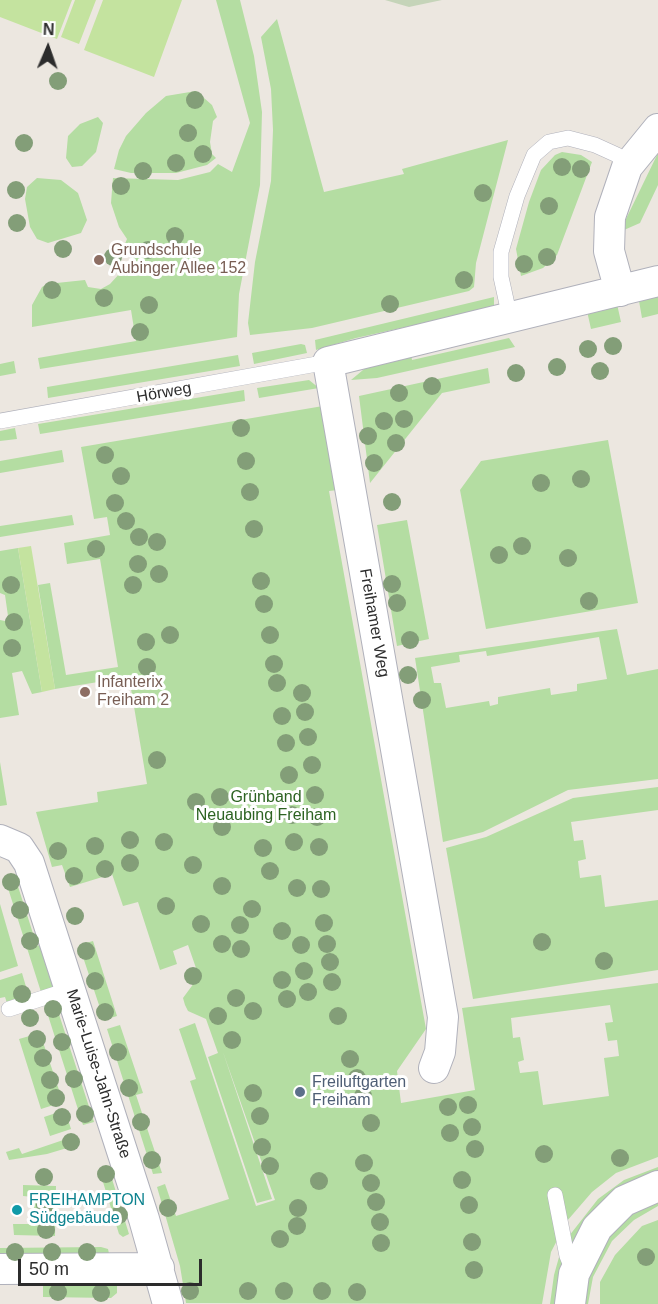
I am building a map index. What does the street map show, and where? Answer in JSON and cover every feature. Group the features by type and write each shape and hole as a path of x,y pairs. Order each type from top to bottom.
{"street":[{"path":"620,291 609,251 610,217 627,167 658,129"},
{"path":"328,362 658,281"},
{"name":"Freihamer Weg","path":"328,362 443,1017 440,1052 434,1068"},
{"name":"Marie-Luise-Jahn-Straße","path":"10,844 29,864 71,989 159,1268 168,1304"},
{"path":"570,1304 574,1274 586,1246 604,1219 624,1202 658,1186"},
{"path":"0,1269 159,1268"}],"lane":[{"path":"510,318 501,277 501,252 517,196 534,155 549,142 568,138 595,145 617,155 627,167"},
{"name":"Hörweg","path":"0,421 328,362"},
{"path":"9,1009 71,989"},
{"path":"555,1195 567,1256 574,1274"}],"green space":[{"path":"0,0 72,0 57,39 0,17"},
{"path":"75,0 96,0 79,44 61,37"},
{"path":"103,0 182,0 154,77 84,50"},
{"path":"216,0 240,0 254,56 262,112 260,185 239,294 237,337 40,369 38,358 136,341 131,310 32,327 32,305 42,287 47,284 85,280 88,287 101,289 110,284 131,261 132,254 124,246 127,239 119,227 111,203 113,178 178,180 210,172 218,164 232,172 250,123"},
{"path":"385,0 442,0 409,7"},
{"path":"277,19 324,192 404,174 402,169 508,140 476,263 474,287 469,291 312,328 250,335 248,323 255,262 271,181 273,130 271,89 261,37"},
{"path":"196,91 212,105 217,117 213,121 210,142 212,154 216,158 207,165 176,173 131,173 114,169 126,136 146,113 166,96"},
{"path":"98,117 103,123 96,152 82,166 72,167 66,158 68,136 80,124"},
{"path":"562,152 581,155 592,162 557,255 543,268 521,276 516,249 529,202 541,170 555,155"},
{"path":"658,153 658,185 640,223 624,230 625,221"},
{"path":"37,178 61,180 78,193 87,220 81,233 48,243 37,239 30,227 25,199 27,187"},
{"path":"494,297 494,305 487,309 356,338 316,350 315,340"},
{"path":"658,297 658,314 642,318 639,301 643,298"},
{"path":"617,304 621,322 591,329 587,311"},
{"path":"509,338 515,347 377,378 351,380 369,365 411,353 412,360"},
{"path":"305,345 307,353 254,364 252,353"},
{"path":"238,355 240,366 48,398 47,387"},
{"path":"14,361 16,373 0,376 0,364"},
{"path":"488,368 490,383 442,393 370,483 359,396"},
{"path":"309,380 319,388 259,398 257,388"},
{"path":"244,390 245,401 40,434 38,424"},
{"name":"Grünband Neuaubing Freiham","path":"323,406 338,490 329,491 426,1029 397,1071 401,1103 475,1090 462,1008 658,983 658,1157 616,1173 592,1192 567,1221 551,1252 542,1304 186,1303 180,1266 157,1187 165,1184 176,1216 229,1199 190,1081 196,1079 179,1029 195,1023 256,1206 275,1200 223,1052 272,1199 257,1203 208,1057 218,1053 206,1019 188,1011 185,1005 183,998 194,983 191,970 196,968 188,945 173,951 177,964 160,970 138,902 123,906 112,874 70,887 62,865 52,867 36,812 98,802 97,792 147,784 129,677 55,689 38,585 50,583 66,675 118,667 100,559 67,564 64,543 110,535 107,517 94,519 81,447","holes":["610,1005 613,1022 605,1023 608,1041 617,1040 619,1056 604,1058 609,1096 543,1105 538,1071 520,1073 518,1062 524,1060 520,1037 513,1038 511,1018"]},
{"path":"15,428 17,439 0,441 0,431"},
{"path":"608,440 638,603 486,629 460,490 481,461"},
{"path":"62,450 64,462 0,473 0,461"},
{"path":"72,515 74,525 0,537 0,526"},
{"path":"407,520 429,639 397,646 377,525"},
{"path":"31,546 55,689 42,692 18,548"},
{"path":"18,548 42,692 32,694 22,671 12,673 19,715 0,718 0,620 5,621 8,616 5,595 0,593 0,551"},
{"path":"617,629 627,675 658,669 658,779 568,790 483,832 443,842 415,658","holes":["599,637 607,679 577,684 577,691 551,695 550,688 498,697 498,704 490,706 489,701 446,708 441,683 434,683 431,667 460,662 459,655 486,651 487,656"]},
{"path":"0,762 7,805 0,806"},
{"path":"658,787 658,810 571,822 574,841 583,840 586,859 578,861 580,878 601,875 605,907 658,900 658,970 473,999 446,848 486,837 573,798"},
{"path":"15,877 37,946 45,943 59,987 41,992 6,882 7,878"},
{"path":"0,904 18,966 0,972"},
{"path":"93,941 117,1016 104,1020 79,945"},
{"path":"22,973 29,997 7,1003 5,997 0,998 0,980"},
{"path":"55,1002 94,1122 83,1125 45,1006"},
{"path":"120,1025 143,1093 136,1095 162,1173 153,1174 107,1029"},
{"path":"40,1033 63,1102 41,1109 19,1039"},
{"path":"65,1110 71,1129 50,1136 44,1117"},
{"path":"75,1136 77,1145 47,1154 9,1160 6,1152 19,1148 22,1154"},
{"path":"108,1166 129,1234 123,1237 119,1234 99,1169"},
{"path":"658,1167 658,1174 571,1248 569,1236 598,1199 624,1180"},
{"path":"23,1185 56,1186 55,1236 14,1235 13,1224 34,1224 34,1197 23,1196"},
{"path":"658,1199 658,1206 634,1220 612,1241 593,1277 588,1304 581,1304 583,1286 600,1246 635,1208"},
{"path":"658,1220 658,1304 600,1304 600,1282 615,1255 642,1226"},
{"path":"101,1247 108,1249 110,1258 0,1258 0,1248"},
{"path":"561,1250 564,1264 557,1304 550,1304 554,1275"},
{"path":"105,1278 117,1279 117,1293 111,1298 43,1297 43,1286 105,1286"}],"place":[{"name":"Grundschule Aubinger Allee 152","path":"99,260"},
{"name":"Infanterix Freiham 2","path":"85,692"},
{"name":"Freiluftgarten Freiham","path":"300,1092"},
{"name":"FREIHAMPTON Südgebäude","path":"17,1210"}]}
